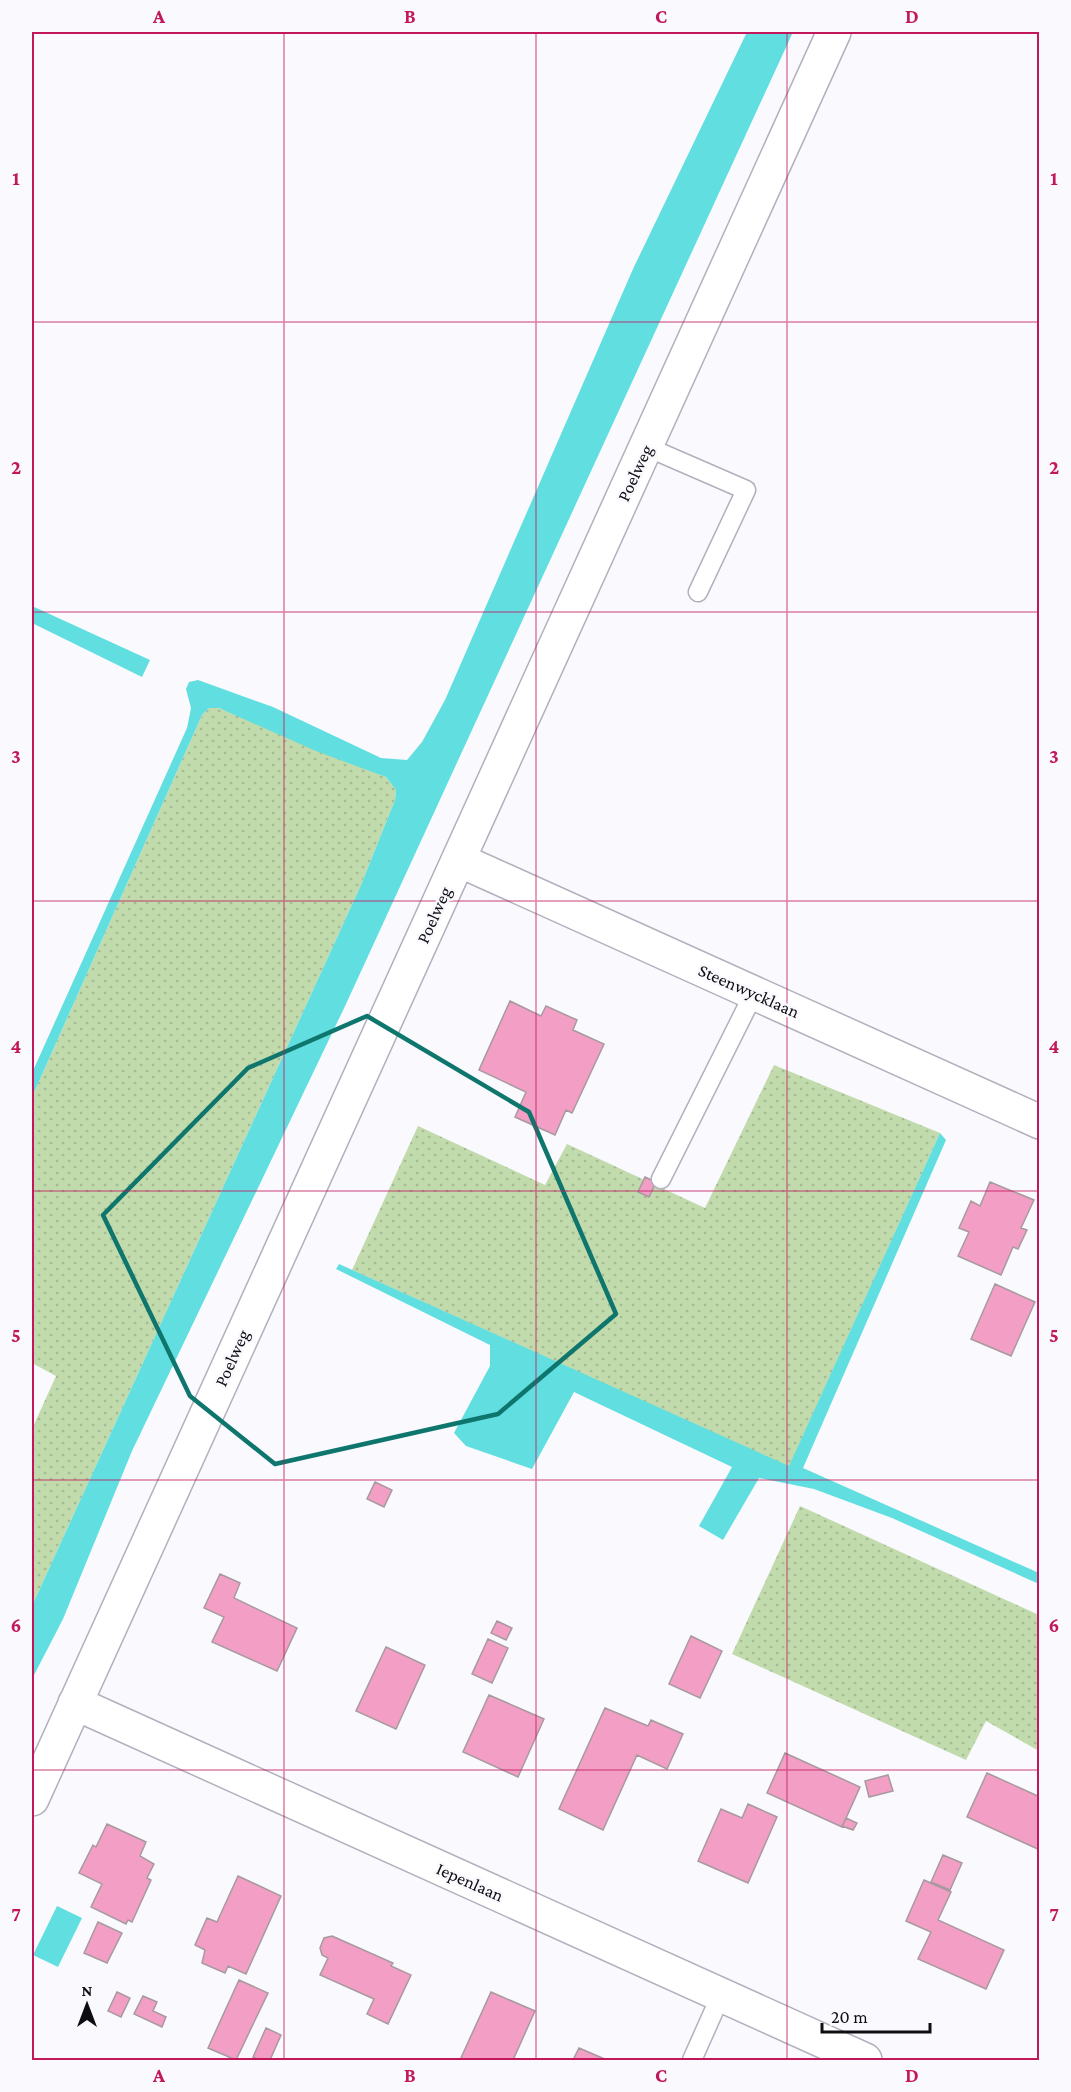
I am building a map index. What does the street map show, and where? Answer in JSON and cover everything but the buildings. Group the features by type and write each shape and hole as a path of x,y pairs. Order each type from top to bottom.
{"street":[{"name":"Poelweg","path":"32,1799 834,32"},
{"name":"Steenwycklaan","path":"459,860 1040,1122"},
{"name":"Iepenlaan","path":"75,1703 865,2061"}],"lane":[{"path":"647,447 746,490 698,592"},
{"path":"661,1179 754,993"},
{"path":"692,2061 721,1995"}],"highlighted area":[{"path":"367,1016 529,1112 616,1314 498,1414 275,1464 190,1396 103,1215 248,1068"}],"green space":[{"path":"209,708 219,708 386,777 396,790 395,800 361,885 32,1606 32,1429 56,1376 32,1363 32,1097 202,715"},
{"path":"774,1065 940,1133 789,1467 352,1270 418,1126 545,1185 567,1144 705,1208"},
{"path":"800,1506 1039,1615 1039,1751 986,1721 966,1760 732,1654"}],"water":[{"path":"747,32 793,32 346,1004 132,1451 63,1619 32,1679 32,1606 361,885 395,800 396,790 386,777 316,751 219,708 209,708 202,715 32,1097 32,1073 187,728 191,708 186,689 189,682 198,680 273,707 381,758 407,760 422,742 445,700 633,269"},
{"path":"32,606 150,660 142,677 32,623"},
{"path":"940,1133 946,1140 803,1468 1039,1573 1039,1584 892,1518 814,1489 759,1478 723,1540 699,1526 732,1467 574,1392 532,1469 466,1446 454,1433 490,1366 490,1345 336,1269 339,1264 789,1466"},
{"path":"57,1906 82,1918 58,1967 33,1955"}]}
